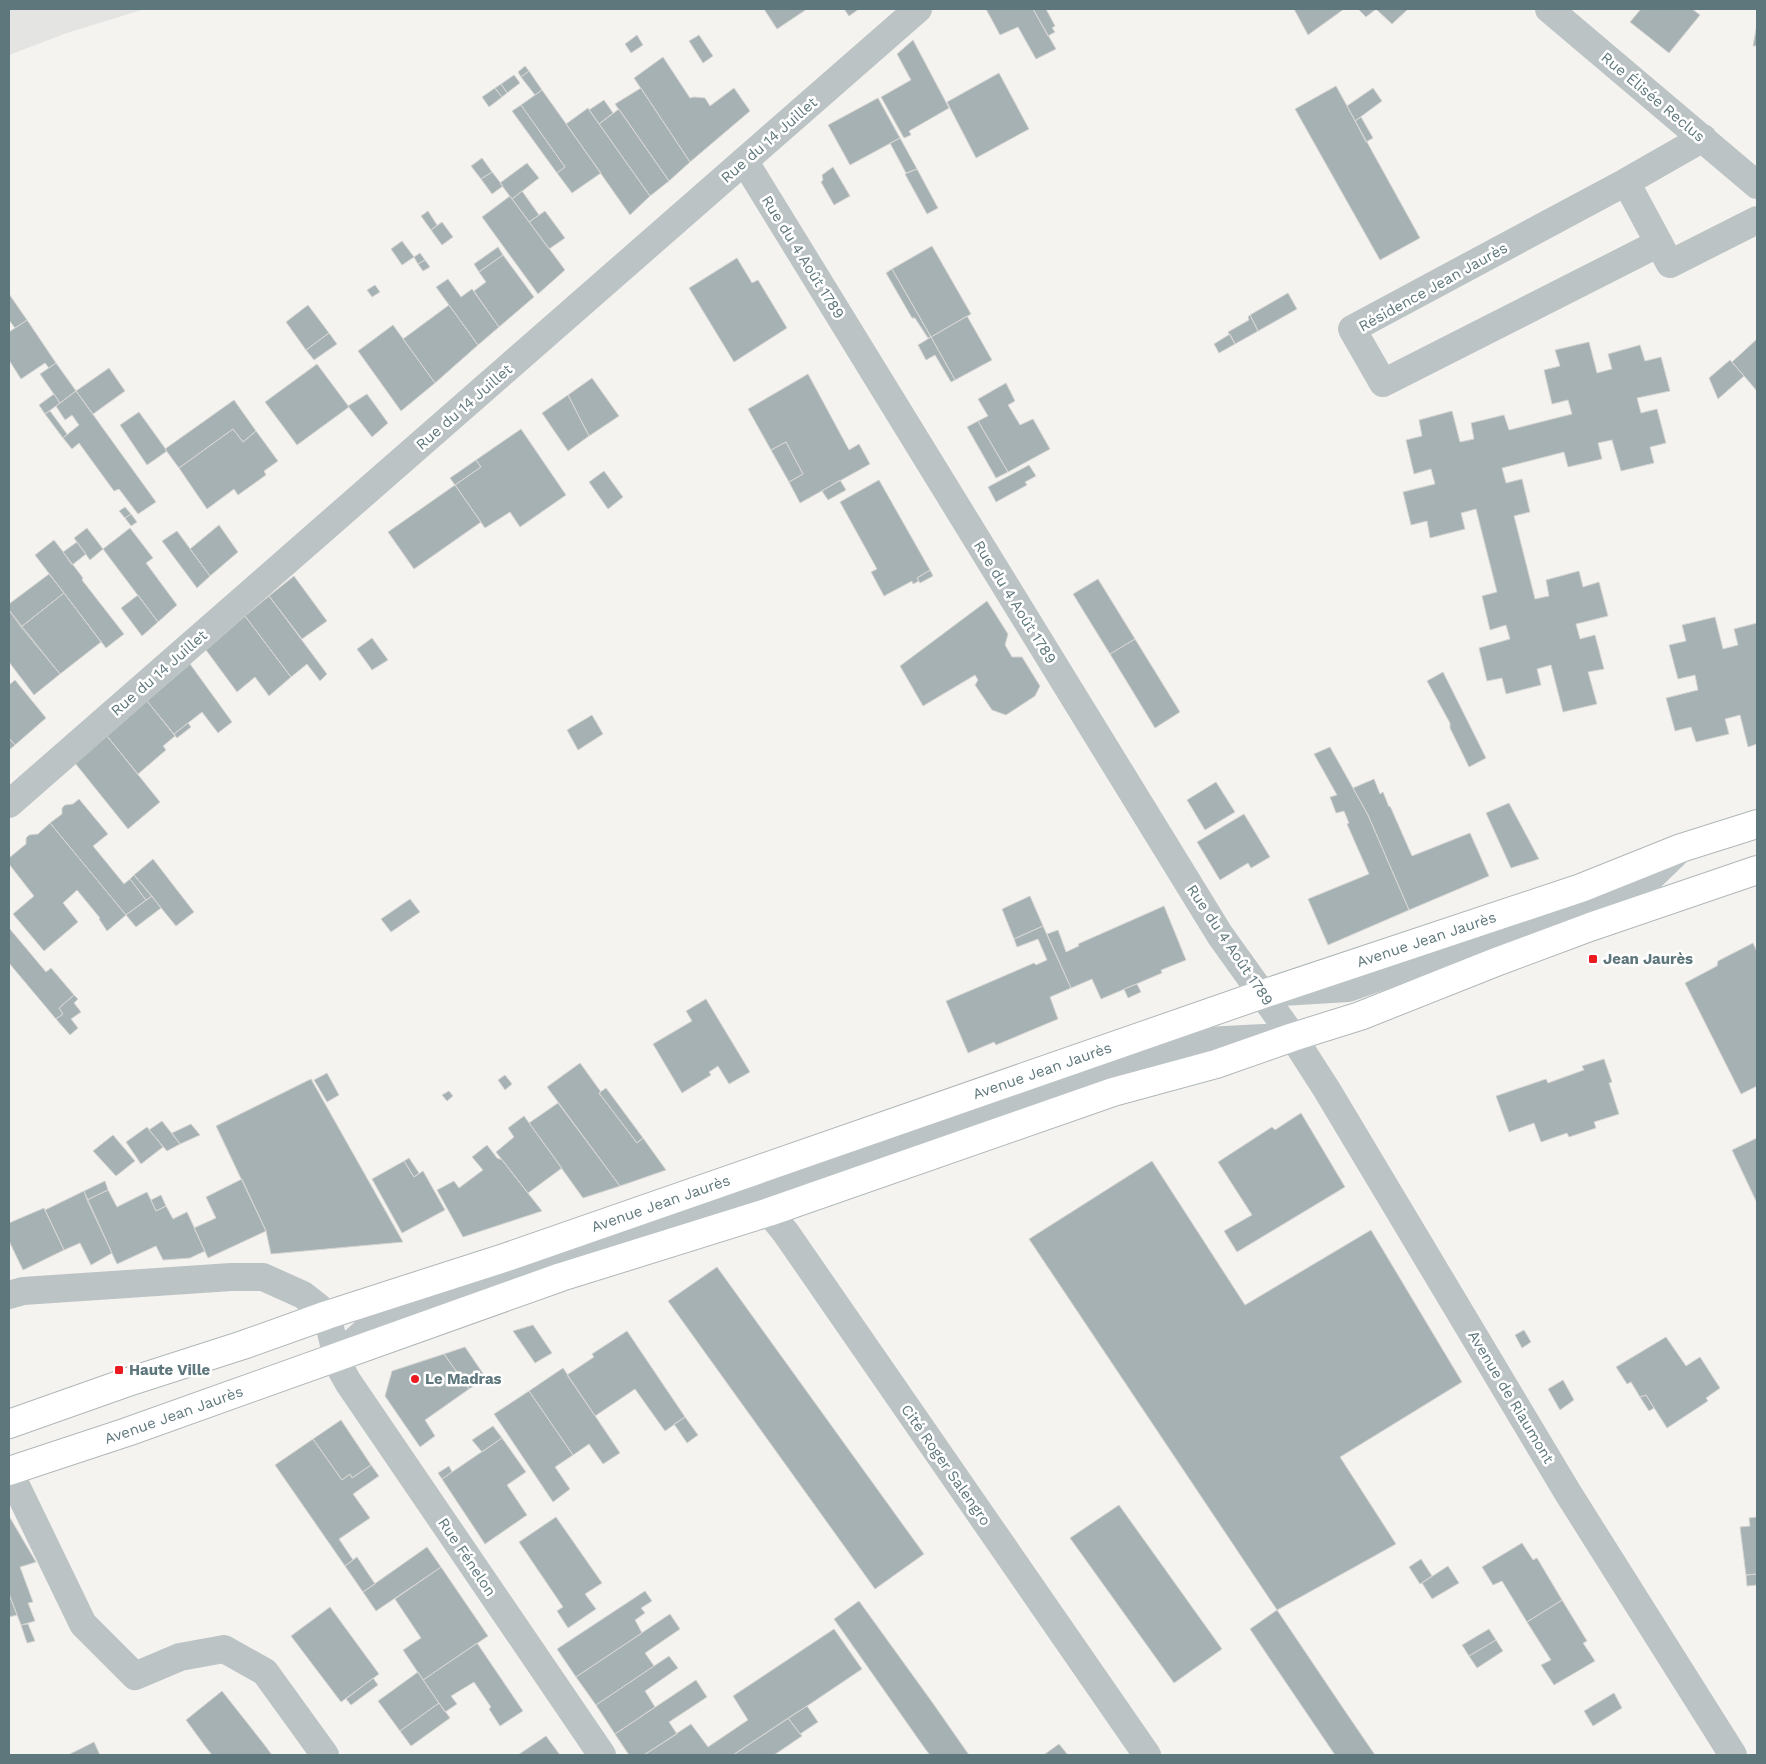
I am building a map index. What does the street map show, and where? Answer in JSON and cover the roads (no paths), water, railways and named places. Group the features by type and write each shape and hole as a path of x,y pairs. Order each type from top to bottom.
{"main road":[{"name":"Avenue Jean Jaurès","path":"9,1471 127,1432 561,1277 757,1193 1263,994 1581,888 1681,848 1757,824"},
{"name":"Avenue Jean Jaurès","path":"9,1424 327,1315 507,1257 757,1193 1216,1064 1360,1016 1590,927 1757,870"}],"street":[{"name":"Rue du 14 Juillet","path":"9,804 918,9"},
{"name":"Rue Élisée Reclus","path":"1549,9 1757,185"},
{"name":"Résidence Jean Jaurès","path":"1659,243 1383,384 1352,329 1626,182 1702,138"},
{"name":"Rue du 4 Août 1789","path":"745,162 1220,935 1293,1037"},
{"path":"1626,182 1670,264 1757,220"},
{"name":"Avenue de Riaumont","path":"1293,1037 1327,1090 1568,1493 1733,1755"},
{"name":"Cité Roger Salengro","path":"757,1193 1147,1755"},
{"path":"9,1295 43,1290 232,1277 263,1277 303,1295 327,1315 336,1357"},
{"name":"Rue Fénelon","path":"336,1357 348,1382 602,1755"},
{"path":"9,1436 35,1415"},
{"path":"9,1471 83,1624 135,1676 180,1657 224,1649 265,1672 325,1755"}],"place":[{"name":"Jean Jaurès","path":"1593,959"},
{"name":"Haute Ville","path":"119,1370"},
{"name":"Le Madras","path":"415,1379"}]}
